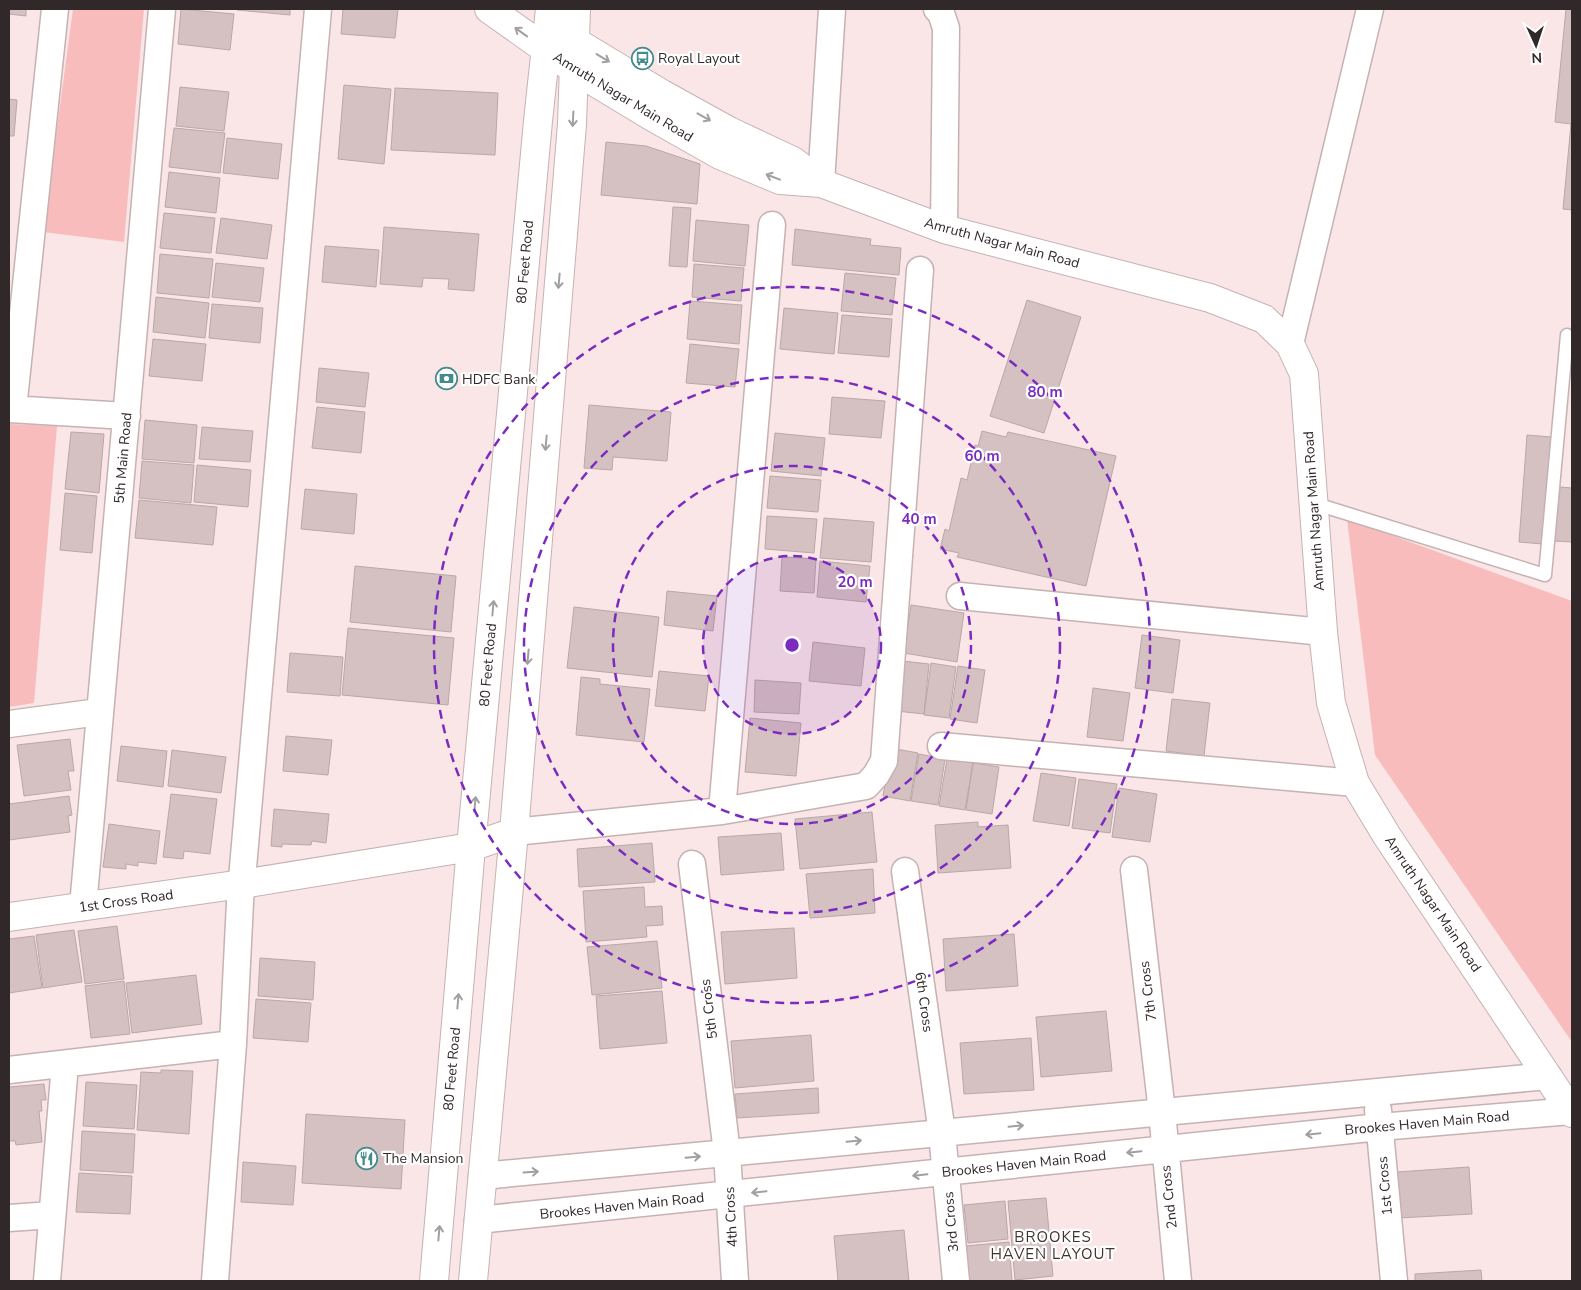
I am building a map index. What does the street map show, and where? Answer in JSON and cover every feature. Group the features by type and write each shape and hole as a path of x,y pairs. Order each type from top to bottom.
{"main road":[{"name":"Amruth Nagar Main Road","path":"489,9 575,70 650,116 720,155 780,180 821,183 944,229 1210,298 1264,319 1290,344 1304,374 1323,632 1331,703 1355,783 1387,836 1571,1112"},
{"path":"473,1281 514,832 572,134 576,9"},
{"name":"Amruth Nagar Main Road","path":"545,13 576,42 728,131 793,161 821,183"},
{"name":"80 Feet Road","path":"434,1281 471,847 546,50 545,13"},
{"name":"1st Cross Road","path":"9,916 242,884 471,847 514,832"}],"street":[{"path":"55,9 11,409 127,416"},
{"name":"5th Main Road","path":"83,907 162,9"},
{"path":"215,1281 233,1044 242,884 318,9"},
{"path":"821,183 832,9"},
{"path":"937,9 942,13 946,28 944,229"},
{"path":"1290,344 1370,9"},
{"path":"722,812 772,225"},
{"path":"514,832 722,812 866,786 876,775 884,761 920,270"},
{"path":"960,596 1323,632"},
{"path":"9,724 99,712"},
{"path":"942,746 1355,783"},
{"name":"5th Cross","path":"692,864 727,1153"},
{"name":"7th Cross","path":"1134,870 1162,1112"},
{"name":"6th Cross","path":"905,871 942,1133"},
{"path":"9,1070 233,1044"},
{"path":"47,1281 65,1064"},
{"path":"482,1176 1548,1076"},
{"name":"1st Cross","path":"1376,1092 1394,1281"},
{"name":"2nd Cross","path":"1162,1112 1178,1281"},
{"name":"Brookes Haven Main Road","path":"478,1220 1380,1127 1571,1112"},
{"name":"3rd Cross","path":"942,1133 956,1281"},
{"name":"4th Cross","path":"727,1153 735,1281"},
{"path":"9,1218 52,1216"}],"lane":[{"path":"1314,503 1545,575 1567,336"}],"shaded area":[{"path":"73,9 144,9 124,242 43,232"},
{"path":"9,424 57,426 34,703 9,707"},
{"path":"1347,519 1572,601 1572,1042 1375,755"}],"building":[{"path":"9,9 26,9 26,16 9,14"},
{"path":"181,9 234,14 230,50 178,44"},
{"path":"290,9 290,15 237,10"},
{"path":"343,9 398,9 395,38 341,34"},
{"path":"1566,9 1572,9 1572,210 1563,209 1571,124 1555,122"},
{"path":"344,85 391,89 384,164 338,159"},
{"path":"180,87 229,92 224,131 176,126"},
{"path":"395,88 498,93 495,155 391,150"},
{"path":"9,99 17,100 14,136 9,136"},
{"path":"174,128 225,133 220,173 169,167"},
{"path":"227,138 282,144 278,179 223,173"},
{"path":"606,142 646,146 700,164 697,204 601,195"},
{"path":"169,172 220,178 216,213 165,207"},
{"path":"673,207 691,208 687,267 669,266"},
{"path":"164,213 215,218 211,253 160,248"},
{"path":"221,218 272,225 267,259 216,253"},
{"path":"696,220 749,225 745,266 693,261"},
{"path":"384,227 479,234 474,291 448,289 449,279 423,278 422,287 380,284"},
{"path":"795,229 871,239 870,245 901,248 899,275 792,265"},
{"path":"325,246 379,250 376,287 322,282"},
{"path":"160,254 213,259 209,298 157,293"},
{"path":"216,263 264,268 260,302 212,297"},
{"path":"694,264 744,268 741,301 692,297"},
{"path":"845,273 896,278 892,315 841,311"},
{"path":"156,297 209,303 205,338 153,332"},
{"path":"1027,300 1081,317 1044,433 990,416"},
{"path":"690,301 742,305 739,344 687,339"},
{"path":"212,304 263,308 260,343 209,338"},
{"path":"784,308 838,313 834,354 780,349"},
{"path":"842,315 892,319 889,357 838,353"},
{"path":"153,339 206,344 202,381 149,376"},
{"path":"690,344 739,349 735,387 686,383"},
{"path":"319,368 369,373 365,407 316,402"},
{"path":"832,397 885,401 881,438 829,434"},
{"path":"589,405 671,412 667,461 613,457 612,470 584,468"},
{"path":"317,407 365,412 361,453 312,448"},
{"path":"145,420 197,425 194,463 142,459"},
{"path":"202,427 253,431 250,462 199,459"},
{"path":"982,431 1006,437 1008,432 1116,456 1086,586 957,557 959,553 940,549 945,529 949,531 961,478 967,480 975,445 978,446"},
{"path":"71,432 104,434 99,493 65,489"},
{"path":"775,433 825,438 821,476 771,471"},
{"path":"1527,435 1551,437 1542,544 1519,542"},
{"path":"142,461 194,465 191,503 139,498"},
{"path":"197,465 251,470 248,507 194,502"},
{"path":"770,476 821,480 818,512 767,508"},
{"path":"1560,487 1572,488 1572,542 1554,541"},
{"path":"305,489 357,494 354,534 301,529"},
{"path":"65,493 97,496 92,553 60,550"},
{"path":"139,500 217,507 213,545 135,538"},
{"path":"767,516 817,519 814,553 765,549"},
{"path":"824,518 874,522 871,562 820,558"},
{"path":"782,557 816,559 814,593 780,591"},
{"path":"820,561 870,566 866,602 817,597"},
{"path":"355,566 456,576 451,632 350,622"},
{"path":"667,591 717,596 713,631 664,625"},
{"path":"911,605 964,613 957,662 904,653"},
{"path":"574,607 659,617 652,677 567,668"},
{"path":"348,628 454,638 448,705 342,695"},
{"path":"1142,635 1180,640 1173,693 1135,688"},
{"path":"813,642 865,648 861,686 809,681"},
{"path":"290,653 343,657 340,696 287,692"},
{"path":"903,661 929,664 924,714 896,711"},
{"path":"931,663 956,667 949,718 924,715"},
{"path":"958,666 985,670 977,723 950,719"},
{"path":"659,671 709,676 705,711 655,706"},
{"path":"581,677 600,679 600,684 650,689 644,742 576,735"},
{"path":"755,680 801,683 799,714 754,712"},
{"path":"1093,688 1130,693 1123,741 1087,737"},
{"path":"1172,699 1210,703 1204,756 1166,751"},
{"path":"750,718 801,723 796,776 745,772"},
{"path":"286,736 332,740 328,775 283,771"},
{"path":"70,739 74,771 68,771 71,790 24,796 17,745"},
{"path":"121,746 167,751 163,787 117,781"},
{"path":"891,748 918,753 910,801 883,796"},
{"path":"172,750 226,757 221,793 168,786"},
{"path":"919,754 945,759 938,805 911,801"},
{"path":"947,759 973,763 965,810 939,806"},
{"path":"973,763 999,767 992,814 966,810"},
{"path":"1041,773 1076,778 1069,826 1033,821"},
{"path":"1079,779 1117,784 1110,833 1072,828"},
{"path":"1119,788 1157,794 1150,842 1112,837"},
{"path":"171,794 217,799 210,854 184,851 183,859 163,857"},
{"path":"69,796 72,815 68,816 70,832 9,840 9,804"},
{"path":"274,809 329,814 326,843 312,841 311,845 282,844 282,847 271,846"},
{"path":"872,812 877,862 800,869 795,819"},
{"path":"978,822 978,827 1008,825 1011,868 938,873 935,825"},
{"path":"109,824 160,831 156,864 138,862 138,866 126,864 126,869 103,867"},
{"path":"781,833 784,870 721,875 718,837"},
{"path":"652,843 655,882 579,887 577,849"},
{"path":"873,869 875,913 810,918 806,874"},
{"path":"644,887 645,907 662,906 663,925 646,926 647,937 586,942 583,891"},
{"path":"117,926 124,979 85,984 78,931"},
{"path":"794,928 797,978 725,984 721,932"},
{"path":"74,930 82,982 43,988 36,935"},
{"path":"1014,934 1018,986 946,991 943,939"},
{"path":"34,936 42,988 9,993 9,939"},
{"path":"657,941 662,988 592,995 587,947"},
{"path":"260,958 315,962 313,1000 258,996"},
{"path":"196,975 202,1024 132,1033 126,983"},
{"path":"124,981 130,1034 91,1038 85,986"},
{"path":"662,991 667,1043 600,1049 596,996"},
{"path":"256,999 311,1003 308,1042 253,1038"},
{"path":"1106,1011 1112,1071 1041,1077 1036,1017"},
{"path":"811,1035 814,1081 735,1088 731,1041"},
{"path":"1031,1038 1034,1090 964,1094 960,1043"},
{"path":"161,1070 193,1071 189,1134 137,1130 141,1072 161,1073"},
{"path":"86,1082 137,1085 134,1129 83,1126"},
{"path":"44,1084 46,1100 41,1100 42,1111 39,1111 42,1142 16,1145 15,1141 9,1141 9,1087"},
{"path":"818,1088 819,1113 737,1118 735,1094"},
{"path":"306,1114 405,1120 401,1189 302,1183"},
{"path":"82,1131 135,1134 133,1173 80,1170"},
{"path":"243,1162 296,1166 293,1205 241,1202"},
{"path":"1469,1167 1472,1214 1399,1218 1397,1172"},
{"path":"79,1173 132,1176 130,1214 76,1212"},
{"path":"1046,1198 1053,1276 1015,1280 1008,1201"},
{"path":"1005,1201 1008,1239 968,1243 964,1205"},
{"path":"904,1230 909,1281 838,1281 834,1236"},
{"path":"1009,1242 1012,1281 968,1281 965,1246"},
{"path":"1481,1270 1482,1281 1415,1281 1415,1274"}],"place":[{"name":"Royal Layout","path":"642,58"},
{"name":"HDFC Bank","path":"446,379"},
{"name":"The Mansion","path":"367,1158"}],"district":[{"name":"BROOKES HAVEN LAYOUT","path":"1053,1246"}]}
